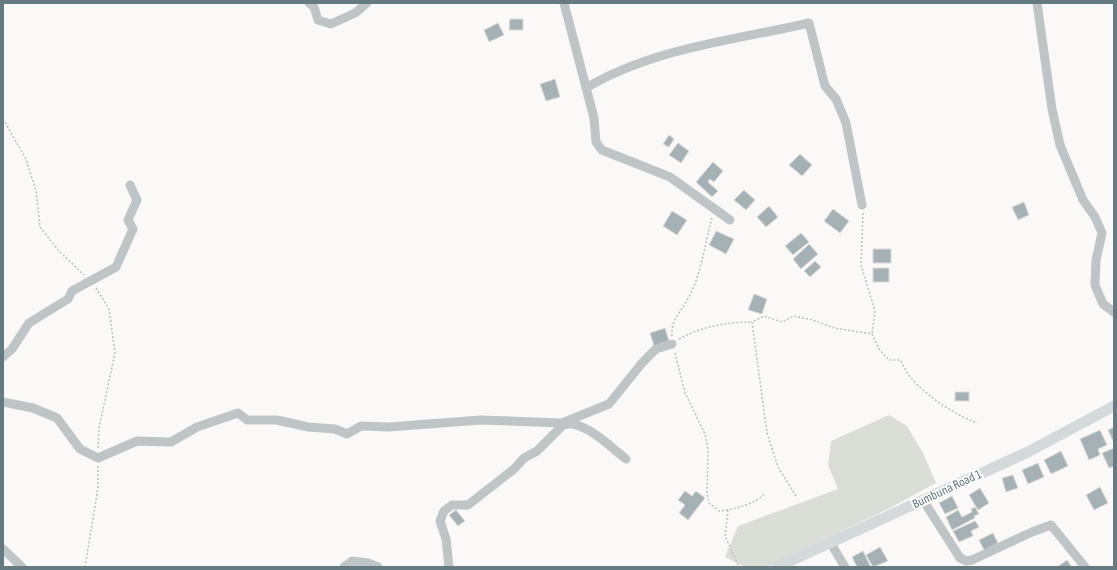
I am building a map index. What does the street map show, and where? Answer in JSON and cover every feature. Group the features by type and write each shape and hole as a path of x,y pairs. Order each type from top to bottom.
{"main road":[{"name":"Bumbuna Road 1","path":"777,567 1028,452 1114,406"}],"street":[{"path":"310,3 314,7 318,20 331,24 354,13 367,3"},
{"path":"564,3 594,118 596,142 602,150 670,177 730,220"},
{"path":"1037,3 1052,109 1060,145 1083,200 1095,217 1102,233 1096,260 1095,285 1103,304 1114,312"},
{"path":"586,88 599,80 692,47 809,23 825,86 836,99 846,123 862,205"},
{"path":"3,357 12,349 29,323 68,299 72,291 92,282 116,266 133,229 128,220 137,200 130,185"},
{"path":"562,423 609,404 642,363 656,349 672,344"},
{"path":"3,402 33,408 57,418 80,449 98,458 137,441 171,442 197,427 238,413 247,420 277,420 308,427 335,429 347,434 361,426 389,427 481,420 562,423 572,422 607,443 626,459"},
{"path":"449,567 446,539 440,521 444,511 452,506 468,505 514,469 524,458 537,451 563,425 572,422"},
{"path":"922,500 960,558 963,560 967,561 979,557 1015,539 1051,525 1085,567"},
{"path":"830,542 845,567"},
{"path":"3,549 22,567"},
{"path":"344,567 352,561 368,563 378,567"}],"path":[{"path":"3,119 26,159 36,191 40,227 58,250 92,282 109,309 115,353 98,428 98,488 85,567"},
{"path":"862,205 864,222 861,265 875,311 872,334 879,350 889,360 900,360 912,379 935,399 964,418 977,423"},
{"path":"714,209 696,281 688,300 671,327 672,344 685,393 705,434 708,449 707,493 709,503 719,511 728,510 755,502 764,495"},
{"path":"672,344 684,336 708,328 736,322 752,322 764,316 782,322 793,316 813,320 834,328 872,334"},
{"path":"752,322 767,433 778,467 796,496"},
{"path":"728,510 725,536 739,567"}],"shaded area":[{"path":"889,415 907,426 923,453 936,483 892,507 767,567 745,567 725,557 738,526 838,489 828,465 831,441"}],"building":[{"path":"510,19 523,19 523,30 509,30"},
{"path":"498,23 504,35 489,42 484,30"},
{"path":"555,79 560,97 546,101 540,84"},
{"path":"669,135 674,139 669,147 663,144"},
{"path":"678,143 689,151 681,163 669,155"},
{"path":"800,154 812,165 802,176 789,165"},
{"path":"713,162 723,171 714,182 710,179 708,182 718,191 712,197 696,182"},
{"path":"744,190 755,200 746,210 734,200"},
{"path":"1024,202 1029,215 1018,220 1012,207"},
{"path":"769,206 778,217 766,227 757,217"},
{"path":"833,209 849,221 840,233 824,221"},
{"path":"672,211 687,220 677,235 663,226"},
{"path":"716,231 734,239 726,254 709,245"},
{"path":"801,233 809,242 793,255 785,246"},
{"path":"809,244 818,254 801,269 793,259"},
{"path":"873,249 891,249 891,263 873,263"},
{"path":"815,261 821,267 810,277 804,271"},
{"path":"873,268 889,268 889,282 873,282"},
{"path":"754,294 767,299 762,314 748,310"},
{"path":"665,328 669,341 654,346 650,333"},
{"path":"955,392 969,392 969,401 955,401"},
{"path":"1114,427 1114,443 1108,430"},
{"path":"1100,430 1107,445 1098,449 1100,455 1089,460 1080,439"},
{"path":"1114,448 1114,466 1109,468 1102,453"},
{"path":"1061,451 1068,466 1051,474 1044,460"},
{"path":"1038,463 1044,477 1028,484 1022,470"},
{"path":"1013,475 1018,488 1006,492 1002,478"},
{"path":"1100,487 1108,503 1094,510 1086,495"},
{"path":"980,488 989,503 978,510 969,495"},
{"path":"685,491 692,496 696,491 705,498 688,520 679,513 685,505 678,500"},
{"path":"952,496 958,508 945,514 939,503"},
{"path":"975,507 979,514 974,516 975,518 952,530 946,517 958,510 962,517 972,512 971,509"},
{"path":"456,510 465,521 458,526 449,515"},
{"path":"975,521 979,527 971,531 973,536 959,542 953,531"},
{"path":"993,533 998,543 984,550 979,540"},
{"path":"880,547 888,561 873,567 866,555"},
{"path":"863,551 871,567 857,567 852,557"},
{"path":"1067,560 1072,567 1057,567"}]}
